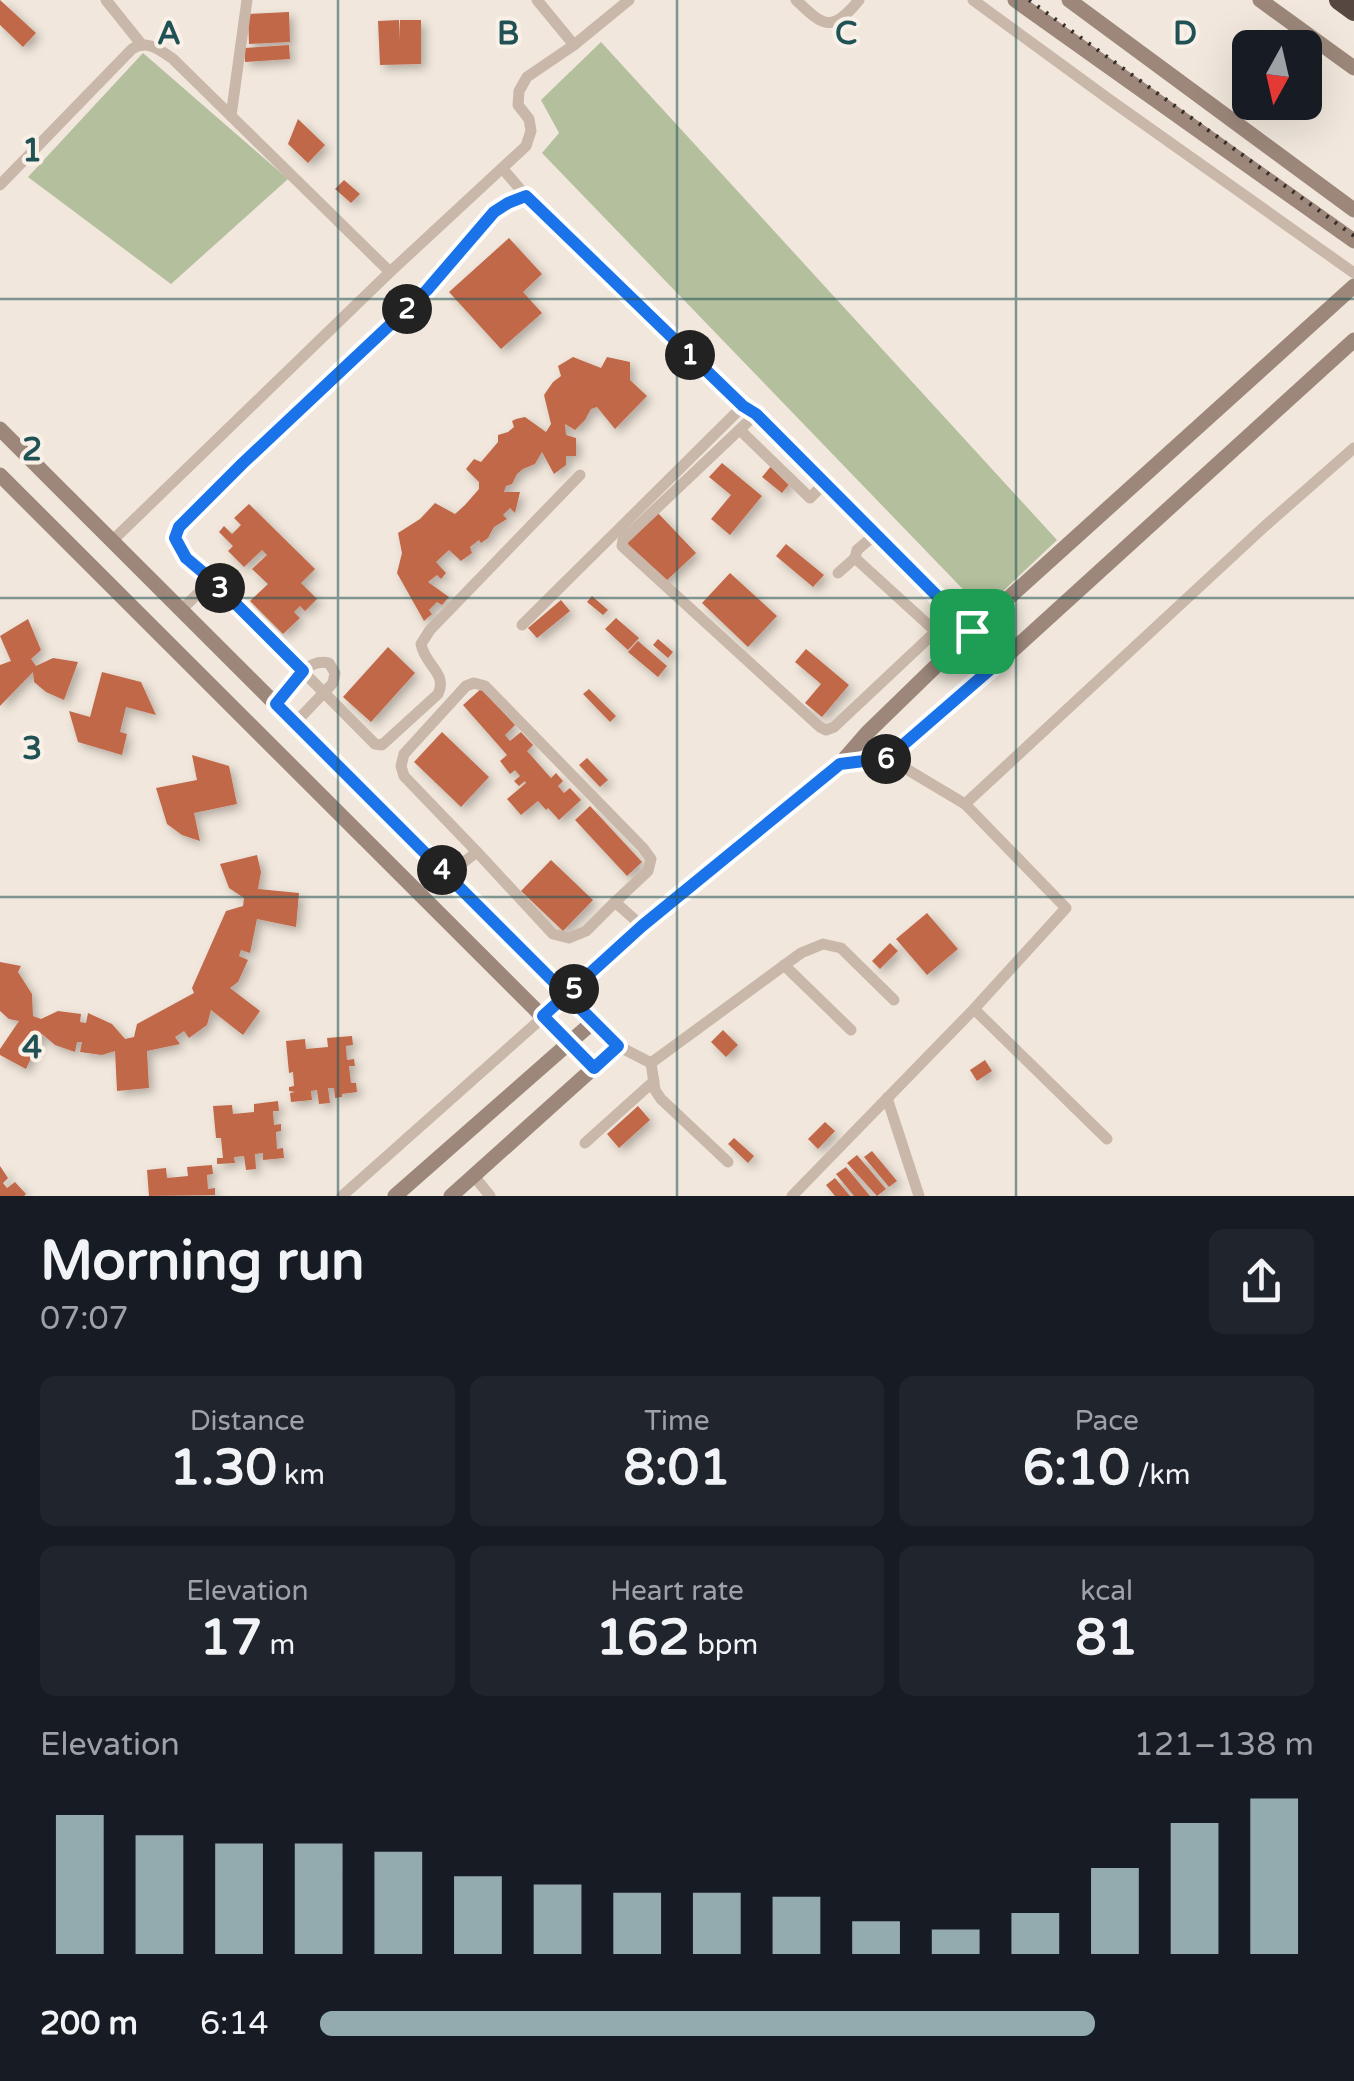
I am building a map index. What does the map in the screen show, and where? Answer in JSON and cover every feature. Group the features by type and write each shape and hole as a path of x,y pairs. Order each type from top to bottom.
{"highway":[{"path":"1339,0 1354,11"}],"street":[{"path":"106,0 142,45"},
{"path":"231,116 248,0"},
{"path":"536,0 574,46"},
{"path":"113,540 526,146 529,119 518,105 518,91 527,77 574,46 629,0"},
{"path":"796,0 820,22 829,24 840,21 859,0"},
{"path":"973,0 1354,274"},
{"path":"1015,0 1354,241"},
{"path":"1069,0 1354,210"},
{"path":"1260,0 1354,68"},
{"path":"0,185 132,49 142,45 156,47 173,59 390,272"},
{"path":"503,170 743,406 756,414 1001,660"},
{"path":"526,196 494,212 427,290 243,463 179,527 175,538 186,558 375,744 382,745 438,694 442,685 440,675 422,655 420,644 430,630 580,475"},
{"path":"342,1196 642,926 840,764 972,631 1354,286"},
{"path":"840,764 888,758 1354,340"},
{"path":"522,624 743,406"},
{"path":"756,414 623,540 624,550 826,730 834,727 934,630 855,558"},
{"path":"0,429 618,1046 651,1063"},
{"path":"740,430 810,498 825,483"},
{"path":"964,804 1354,448"},
{"path":"0,475 594,1068"},
{"path":"838,573 876,534"},
{"path":"180,610 212,580"},
{"path":"276,704 303,671 320,661 329,664 335,673 333,683 295,723"},
{"path":"466,686 485,686 650,858 648,871 615,902 586,931 569,938 554,934 404,776 400,766 404,754 466,686"},
{"path":"792,1196 1066,908 964,804 888,758 867,733"},
{"path":"447,875 478,852"},
{"path":"615,902 642,926"},
{"path":"651,1063 812,947 831,944 840,948 894,1000"},
{"path":"784,965 851,1030"},
{"path":"974,1009 1108,1139"},
{"path":"396,1196 594,1021"},
{"path":"452,1196 618,1046"},
{"path":"651,1063 660,1099 728,1162"},
{"path":"585,1143 654,1081"},
{"path":"887,1098 919,1196"},
{"path":"474,1176 490,1196"}],"green space":[{"path":"601,42 1057,540 983,610 542,153 559,133 541,100"},
{"path":"143,53 288,179 171,284 28,177"}],"building":[{"path":"0,0 36,33 23,47 0,25"},
{"path":"289,12 290,42 249,44 248,14"},
{"path":"399,20 399,41 400,20 421,20 421,64 380,65 378,21"},
{"path":"289,45 290,59 245,62 244,48"},
{"path":"298,119 325,145 308,163 288,144"},
{"path":"344,180 360,194 351,203 335,189"},
{"path":"509,238 542,274 523,292 542,313 501,349 449,292"},
{"path":"573,357 601,368 607,357 630,362 630,380 647,396 615,429 597,407 575,430 565,424 566,435 576,438 576,456 566,456 566,465 554,474 542,452 535,464 517,474 504,492 520,492 515,513 510,508 503,515 507,519 494,527 488,538 470,547 472,553 461,561 449,550 436,562 446,573 441,579 437,575 428,582 449,597 442,605 437,602 424,621 397,573 402,553 398,533 435,503 455,514 465,505 479,489 479,482 466,469 474,459 481,462 498,442 498,435 514,427 512,421 525,417 546,432 551,424 544,395 561,376 558,366"},
{"path":"722,463 762,496 730,535 711,519 731,495 709,477"},
{"path":"772,465 791,482 782,493 762,477"},
{"path":"249,504 315,569 301,583 317,599 305,611 300,606 294,612 300,618 283,634 250,601 268,584 252,569 267,555 262,550 244,567 228,551 233,546 219,532 224,526 232,534 241,525 234,518"},
{"path":"657,512 696,553 664,583 625,542"},
{"path":"786,544 824,575 813,587 776,556"},
{"path":"730,573 777,616 748,647 702,603"},
{"path":"592,596 608,610 603,615 587,602"},
{"path":"561,600 570,611 537,638 528,628"},
{"path":"616,618 639,638 628,650 605,629"},
{"path":"28,619 41,650 31,659 36,666 53,658 78,662 64,700 34,682 33,672 0,706 0,665 11,661 0,636"},
{"path":"658,639 673,652 668,658 653,645"},
{"path":"638,641 667,666 658,677 628,652"},
{"path":"388,647 415,673 371,722 343,697"},
{"path":"806,649 849,685 822,717 805,703 821,684 795,662"},
{"path":"102,672 141,682 156,715 126,707 120,732 127,734 122,755 78,742 69,711 90,717"},
{"path":"482,688 515,725 505,735 510,741 521,732 533,745 527,751 551,778 556,773 563,781 558,786 564,793 570,788 581,800 559,820 538,801 521,815 507,799 526,783 519,786 514,781 520,776 515,770 510,774 500,761 507,755 463,705"},
{"path":"589,689 616,716 610,722 583,694"},
{"path":"442,732 489,777 461,807 414,762"},
{"path":"192,755 229,766 237,804 194,813 200,841 167,824 156,788 197,780"},
{"path":"587,758 608,780 600,787 579,765"},
{"path":"590,806 642,862 627,876 575,820"},
{"path":"257,855 261,872 258,889 299,893 296,927 257,919 250,953 241,950 239,956 248,960 238,982 230,988 260,1011 243,1035 211,1010 207,1025 189,1038 184,1031 175,1037 180,1044 147,1051 149,1088 117,1091 115,1051 102,1055 80,1052 82,1042 77,1042 75,1052 55,1045 42,1034 26,1069 0,1055 19,1021 0,1011 0,962 21,966 18,972 32,994 33,1016 41,1019 58,1011 81,1014 80,1022 86,1023 88,1013 112,1024 125,1039 134,1037 137,1024 194,993 192,988 226,911 243,906 244,898 229,888 220,864"},
{"path":"551,860 593,900 563,931 521,891"},
{"path":"927,913 958,949 927,975 896,939"},
{"path":"890,943 898,951 880,969 872,961"},
{"path":"723,1030 738,1045 726,1057 711,1042"},
{"path":"352,1036 353,1045 346,1046 347,1060 354,1059 355,1066 349,1066 351,1083 356,1083 357,1092 335,1098 334,1088 328,1088 330,1103 319,1104 317,1090 311,1091 312,1100 291,1102 290,1093 295,1092 289,1091 294,1086 286,1041 305,1039 306,1049 328,1047 327,1038"},
{"path":"985,1060 992,1071 977,1081 970,1070"},
{"path":"278,1101 279,1111 273,1111 274,1125 281,1124 281,1131 276,1132 277,1149 283,1148 284,1158 263,1160 263,1153 255,1154 256,1169 246,1170 244,1156 234,1157 235,1163 217,1164 217,1158 223,1158 221,1138 216,1138 213,1106 232,1105 233,1114 254,1112 254,1104"},
{"path":"638,1106 650,1120 619,1148 607,1134"},
{"path":"825,1122 835,1131 818,1149 808,1139"},
{"path":"734,1138 754,1156 748,1163 728,1144"},
{"path":"872,1151 897,1181 889,1187 864,1157"},
{"path":"857,1155 886,1189 877,1196 847,1163"},
{"path":"212,1165 213,1174 207,1175 208,1189 215,1188 215,1195 149,1196 147,1170 166,1168 167,1178 188,1176 187,1167"},
{"path":"0,1166 8,1178 3,1183 7,1188 15,1182 24,1196 0,1196"},
{"path":"846,1167 870,1196 854,1196 836,1174"},
{"path":"835,1178 850,1196 835,1196 826,1185"}],"railway":[{"path":"1029,0 1354,236"}],"route":[{"path":"972,631 756,414 743,406 526,196 494,212 443,274 243,463 179,527 175,538 186,558 303,671 276,704 568,995 618,1046 594,1068 543,1016 568,995 642,926 840,764 888,758 1001,660 972,631"}]}
